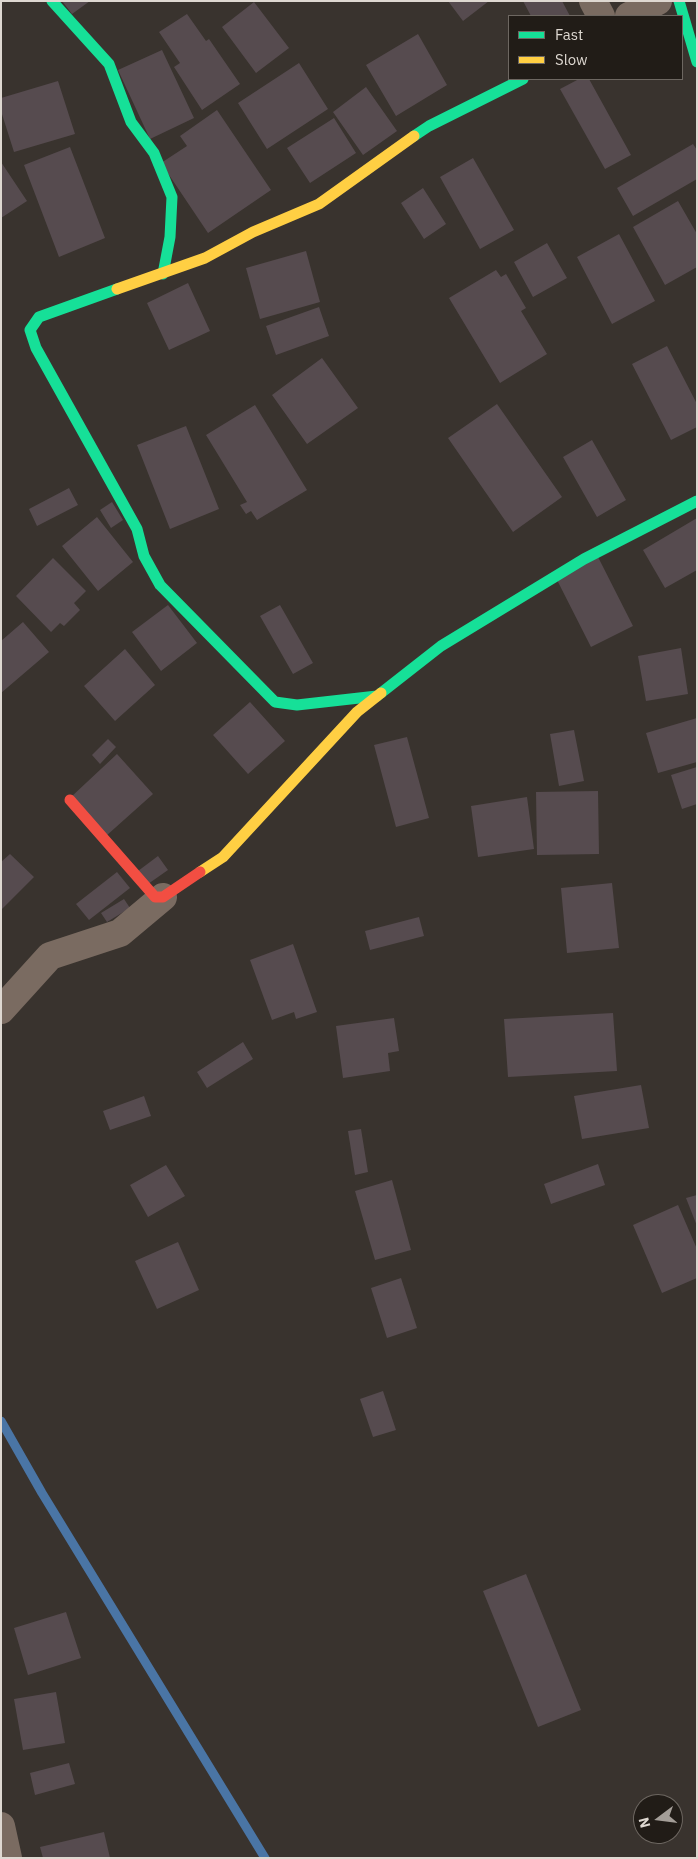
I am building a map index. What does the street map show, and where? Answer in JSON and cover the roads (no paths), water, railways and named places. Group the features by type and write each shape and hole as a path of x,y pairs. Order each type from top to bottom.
{"street":[{"path":"52,1 109,64 130,122 154,153 172,197 170,237 163,274"},
{"path":"593,1 600,15"},
{"path":"632,15 658,1"},
{"path":"679,1 697,62"},
{"path":"377,696 297,705 275,702 160,585 144,556 137,529 36,348 30,330 39,317 205,258 252,232 320,204 429,126 522,80"},
{"path":"1,1010 50,956 120,932 163,897 223,857 357,712 441,646 584,559 697,501"},
{"path":"70,800 149,892 155,897 163,897"},
{"path":"1,1826 8,1858"}],"waterway":[{"path":"1,1421 42,1493 265,1858"}]}
